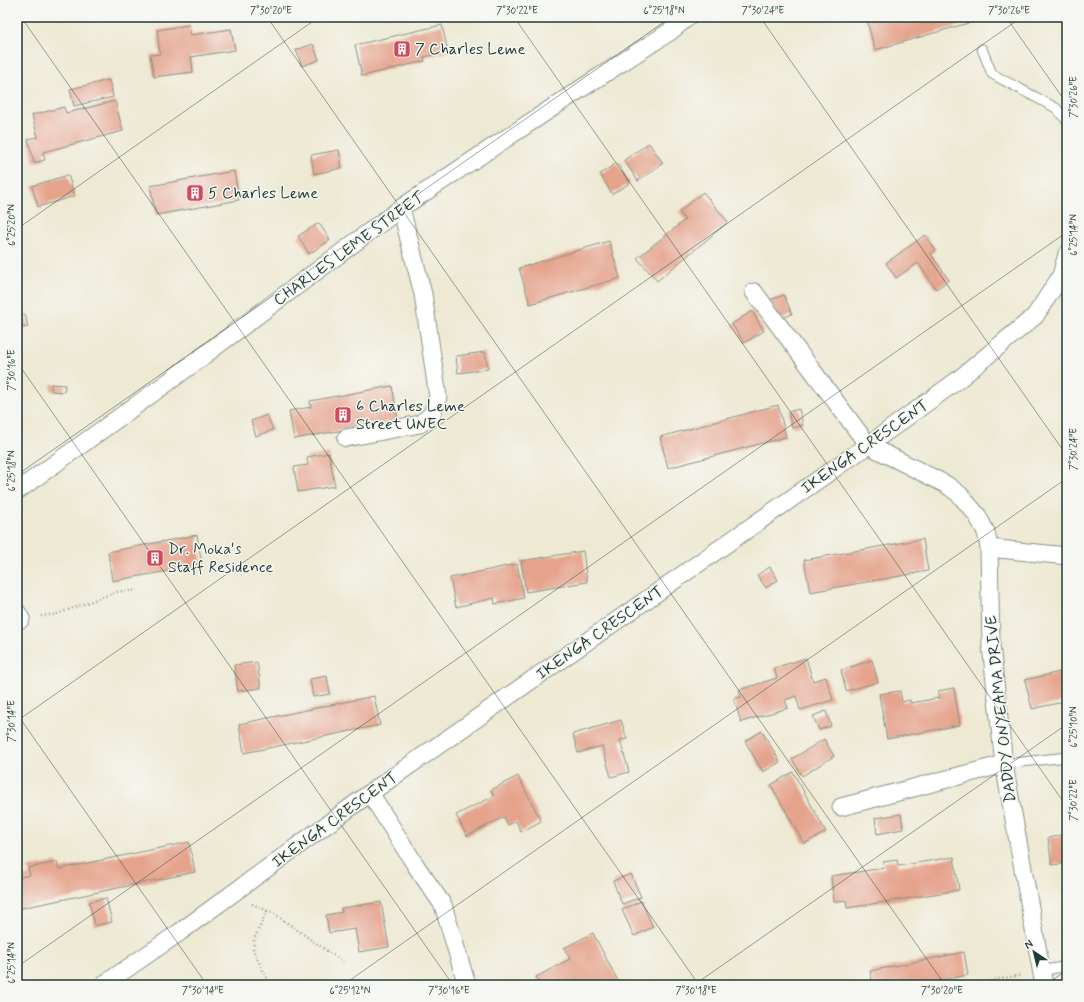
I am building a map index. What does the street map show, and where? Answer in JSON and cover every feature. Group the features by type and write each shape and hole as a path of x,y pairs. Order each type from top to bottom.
{"street":[{"name":"CHARLES LEME STREET","path":"17,491 171,380 401,208 572,95 671,32 688,17"},
{"path":"346,438 420,424 432,414 438,397 423,294 401,208"},
{"name":"IKENGA CRESCENT","path":"103,985 370,793 868,445 958,380 1035,316 1062,286 1061,276 1067,254"},
{"path":"754,292 868,445"},
{"name":"DADDY ONYEAMA DRIVE","path":"868,445 947,486 959,494 977,515 986,532 989,548 991,645 1004,764 1042,978"},
{"path":"989,548 1067,556"},
{"path":"841,807 1004,764"},
{"path":"370,793 416,866 443,905 467,985"}],"lane":[{"path":"982,49 992,74 1056,108 1067,121"},
{"path":"1004,764 1067,757"},
{"path":"1042,978 1067,966"}],"path":[{"path":"19,616 57,614 116,592 137,590"},
{"path":"231,894 268,911 343,962"},
{"path":"268,911 254,939 253,950 270,985"},
{"path":"967,985 1042,978"}],"building":[{"path":"866,17 978,17 979,20 875,50"},
{"path":"189,25 191,35 231,29 235,50 191,57 193,72 154,77 150,55 160,54 157,30"},
{"name":"7 Charles Leme","path":"442,25 448,52 424,57 425,61 362,76 355,45"},
{"path":"313,44 319,60 302,66 296,50"},
{"path":"109,80 113,97 74,106 70,89"},
{"path":"115,101 123,131 43,152 45,160 34,163 28,139 38,137 32,115 64,107 66,113"},
{"path":"649,143 663,163 638,181 624,160"},
{"path":"339,150 342,168 314,174 311,155"},
{"path":"617,163 630,183 612,194 600,174"},
{"name":"5 Charles Leme","path":"234,171 239,200 156,215 150,186"},
{"path":"68,175 75,196 38,207 32,186"},
{"path":"703,192 728,222 657,281 637,258 685,220 679,212"},
{"path":"319,223 330,240 309,254 298,236"},
{"path":"925,235 936,250 931,254 949,280 936,289 918,263 896,278 886,263"},
{"path":"609,241 620,278 530,304 519,268"},
{"path":"784,295 792,314 778,320 770,300"},
{"path":"752,311 764,331 744,343 732,324"},
{"path":"25,314 28,327 17,329 17,316"},
{"path":"485,352 488,369 458,373 456,356"},
{"path":"51,384 65,385 64,392 51,391"},
{"name":"6 Charles Leme Street UNEC","path":"392,386 398,420 294,439 289,411 311,407 310,401"},
{"path":"778,405 786,437 668,468 660,437"},
{"path":"799,409 803,425 792,428 788,412"},
{"path":"267,415 273,430 256,436 251,421"},
{"path":"329,453 335,486 298,492 294,467 308,465 307,457"},
{"name":"Dr. Moka's Staff Residence","path":"197,535 202,565 112,581 108,552"},
{"path":"923,539 928,571 810,592 804,560"},
{"path":"583,551 587,582 526,592 521,561"},
{"path":"517,564 524,598 495,604 494,598 456,607 450,578"},
{"path":"770,567 778,580 766,588 757,575"},
{"path":"806,658 813,681 826,677 833,700 800,710 796,696 785,700 788,708 741,722 734,699 741,697 739,690 777,678 774,668"},
{"path":"872,660 878,682 846,691 841,670"},
{"path":"257,662 261,688 238,691 234,665"},
{"path":"1067,667 1067,701 1032,709 1025,680 1064,671 1063,668"},
{"path":"327,676 330,694 313,697 310,679"},
{"path":"954,688 960,725 887,739 879,694 900,691 902,702 910,700 911,703 939,698 938,691"},
{"path":"374,696 380,725 244,753 239,724"},
{"path":"826,711 831,726 819,730 813,716"},
{"path":"621,720 627,739 620,740 629,772 611,777 602,746 578,753 573,734"},
{"path":"762,731 780,762 763,772 745,741"},
{"path":"824,739 834,756 802,776 792,759"},
{"path":"793,772 826,832 804,844 771,785"},
{"path":"518,776 541,821 521,832 516,821 508,825 504,817 467,836 456,815 494,796 491,790"},
{"path":"901,814 903,829 877,834 875,818"},
{"path":"1067,834 1067,863 1052,865 1048,838"},
{"path":"189,842 195,872 17,909 17,878 30,875 28,868 57,862 59,869"},
{"path":"954,857 959,890 847,908 846,900 834,902 831,876 884,868 883,862 897,860 898,866"},
{"path":"631,874 641,897 622,904 613,881"},
{"path":"106,898 112,922 95,926 89,902"},
{"path":"641,901 653,927 634,936 622,910"},
{"path":"381,902 389,947 359,952 355,929 329,933 326,915 342,912 341,908"},
{"path":"593,933 618,981 610,985 597,985 594,980 586,985 540,985 536,977 570,959 564,948"},
{"path":"964,952 968,975 917,985 873,985 870,971"}],"place":[{"name":"7 Charles Leme","path":"402,49"},
{"name":"5 Charles Leme","path":"195,193"},
{"name":"6 Charles Leme Street UNEC","path":"343,415"},
{"name":"Dr. Moka's Staff Residence","path":"155,558"}]}
